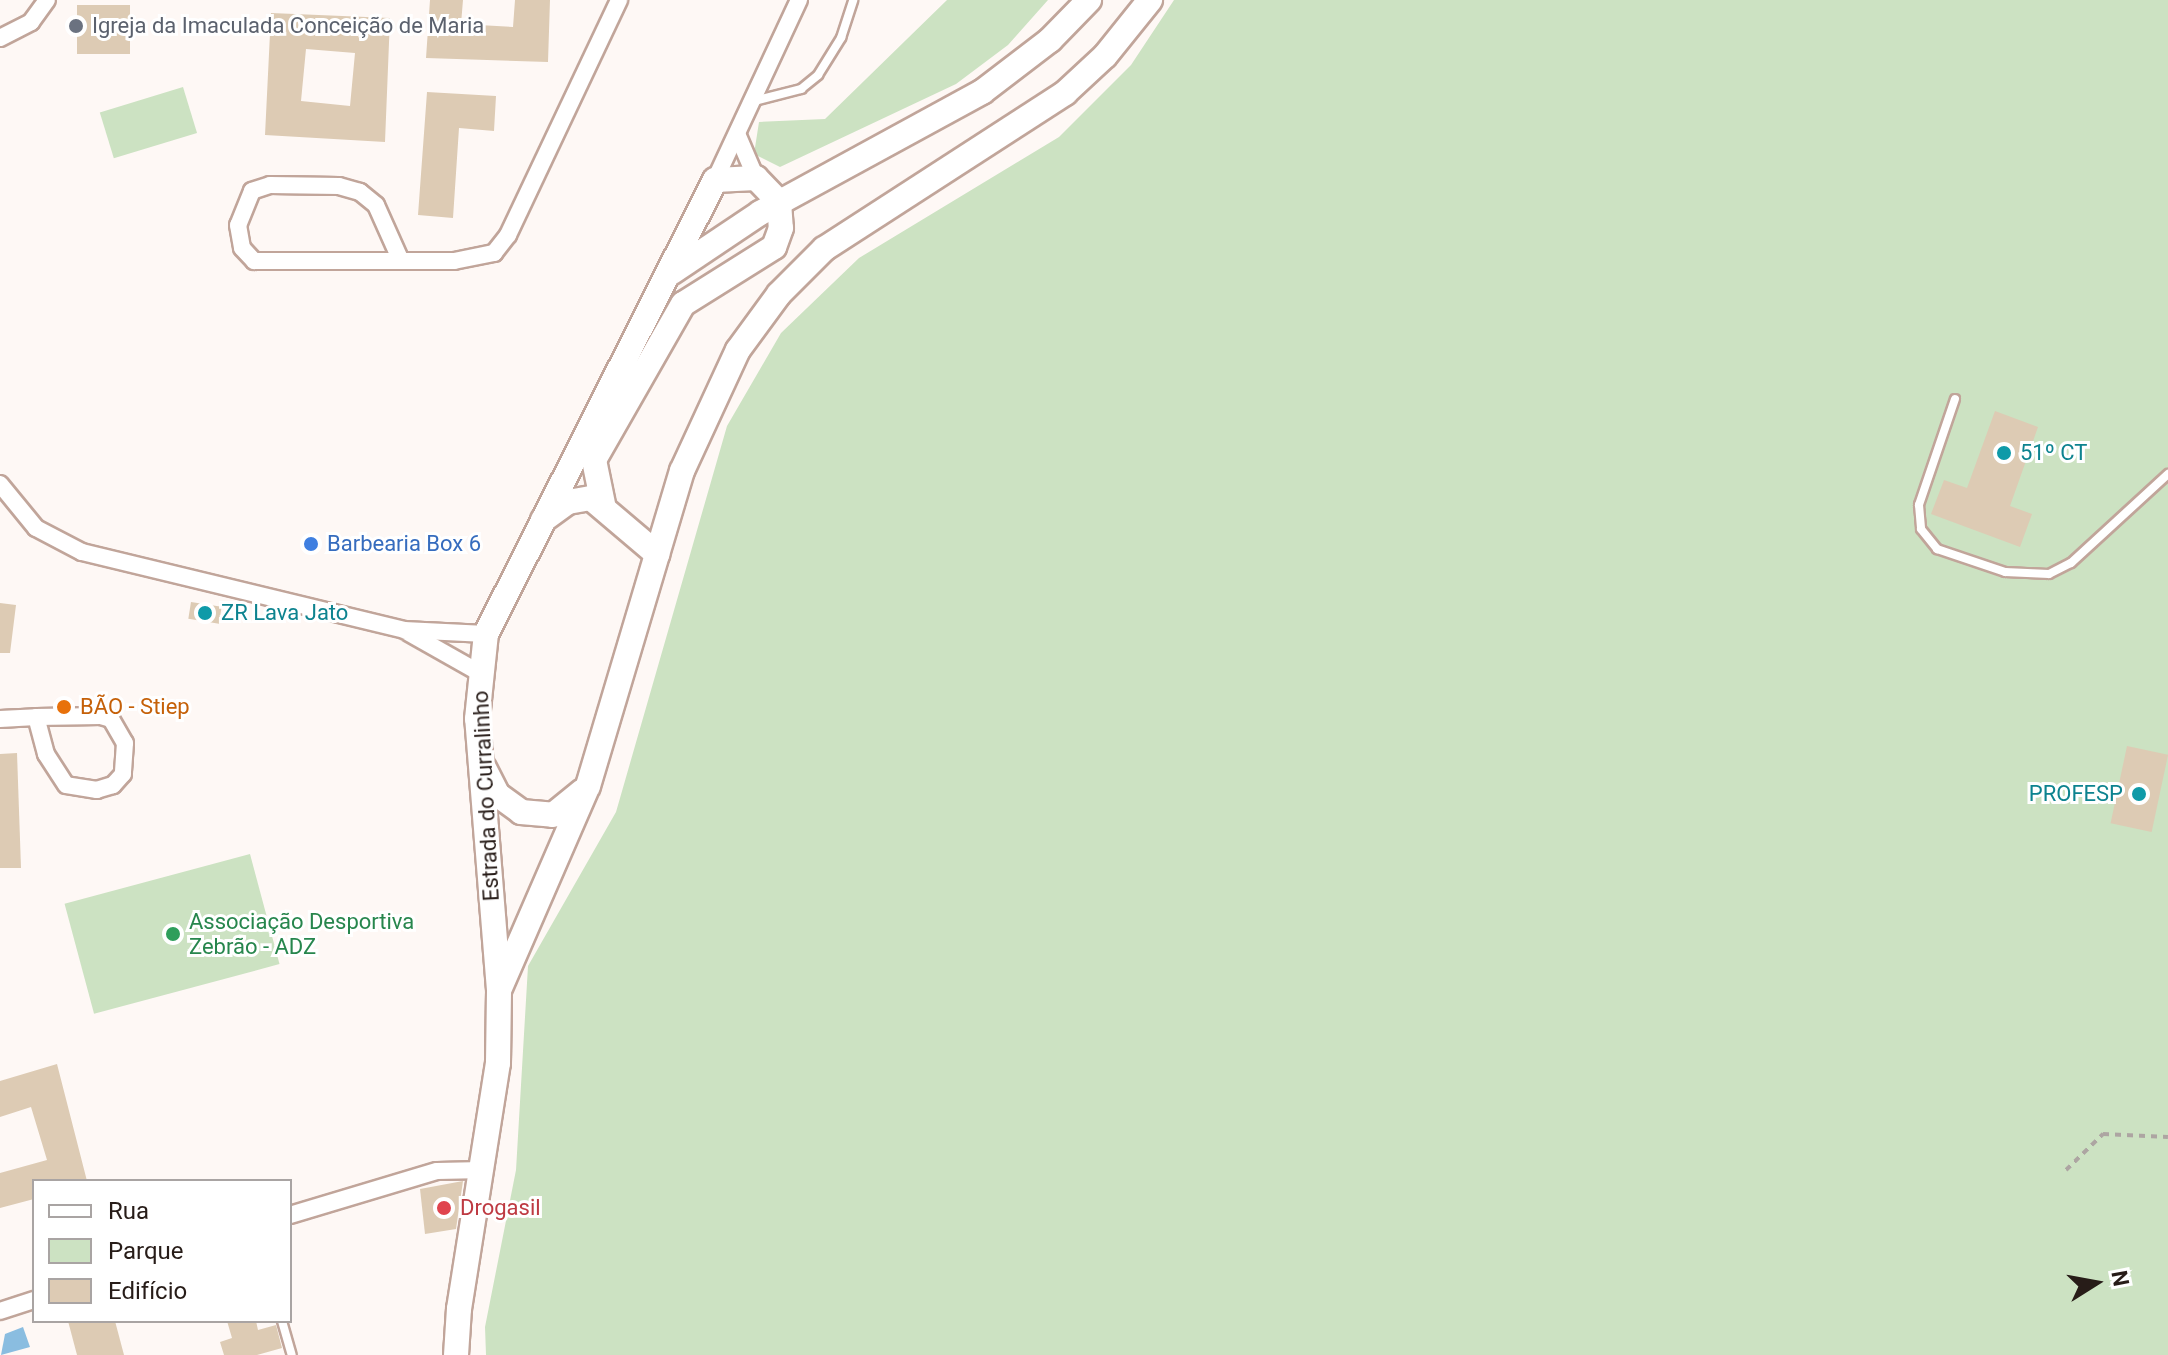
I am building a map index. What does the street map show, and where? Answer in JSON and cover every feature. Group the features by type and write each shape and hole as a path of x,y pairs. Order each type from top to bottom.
{"street":[{"path":"0,38 31,22 47,0"},
{"path":"401,261 388,222 360,192 270,185 252,191 238,225 242,248 254,261 401,261 454,261 494,253 508,235 619,0"},
{"path":"715,180 799,0"},
{"path":"666,277 702,248 779,202 982,92 1050,40 1089,0"},
{"path":"499,990 588,786 682,471 718,384 779,294 850,231 1065,93 1105,56 1150,0"},
{"path":"603,504 594,460 683,304 774,247 781,228 779,202 756,178 738,136"},
{"path":"715,180 756,178"},
{"name":"Estrada do Curralinho","path":"456,1355 459,1309 496,1088 499,990 479,758 480,673 486,634 715,180"},
{"path":"0,484 36,528 82,552 404,630 486,634"},
{"path":"539,524 577,498 603,504 657,554"},
{"path":"404,630 480,673"},
{"path":"0,719 36,717 111,719 125,743 123,774 113,785 97,790 66,785 46,754 36,717"},
{"path":"479,758 498,795 521,812 553,815 588,786"},
{"path":"292,1214 437,1171 484,1170"},
{"path":"1,1313 32,1301"}],"lane":[{"path":"753,101 801,89 818,75 841,38 853,0"},
{"path":"1955,399 1919,505 1921,529 1937,549 2005,572 2049,574 2071,563 2168,474"},
{"path":"283,1323 292,1355"}],"path":[{"path":"2066,1170 2103,1134 2168,1137"}],"green space":[{"path":"947,0 1048,0 1008,45 956,84 780,167 754,154 759,122 825,119"},
{"path":"1174,0 2168,0 2168,1355 486,1355 485,1327 516,1170 528,966 616,812 727,426 781,333 859,258 1059,137 1131,65"},
{"path":"183,87 197,133 114,158 100,112"},
{"name":"Associação Desportiva Zebrão - ADZ","path":"250,854 280,964 94,1014 65,904"}],"water":[{"path":"23,1327 30,1347 1,1355 5,1334"}],"building":[{"path":"430,0 463,0 461,24 513,27 515,0 550,0 548,62 426,58"},
{"path":"77,5 130,5 130,54 77,54"},
{"path":"271,13 390,18 385,142 265,135","holes":["306,49 355,53 350,106 301,101"]},
{"path":"427,92 496,96 494,131 459,128 453,218 418,215"},
{"name":"51º CT","path":"1995,411 2038,427 2010,506 2032,514 2020,547 1931,514 1944,480 1967,488"},
{"name":"ZR Lava Jato","path":"191,602 222,607 219,624 188,619"},
{"path":"0,603 16,605 10,653 0,653"},
{"name":"PROFESP","path":"2127,746 2168,755 2152,832 2111,823"},
{"path":"17,753 21,868 0,868 0,754"},
{"path":"57,1064 86,1179 32,1179 32,1200 0,1208 0,1173 47,1160 31,1107 0,1117 0,1081"},
{"name":"Drogasil","path":"463,1181 456,1229 425,1234 420,1189"},
{"path":"69,1323 116,1323 124,1355 77,1355"},
{"path":"228,1323 256,1323 258,1330 276,1325 282,1348 257,1355 224,1355 220,1342 232,1338"}],"place":[{"name":"Igreja da Imaculada Conceição de Maria","path":"76,26"},
{"name":"51º CT","path":"2004,453"},
{"name":"Barbearia Box 6","path":"311,544"},
{"name":"ZR Lava Jato","path":"205,613"},
{"name":"BÃO - Stiep","path":"64,707"},
{"name":"PROFESP","path":"2139,794"},
{"name":"Associação Desportiva Zebrão - ADZ","path":"173,934"},
{"name":"Drogasil","path":"444,1208"}]}
